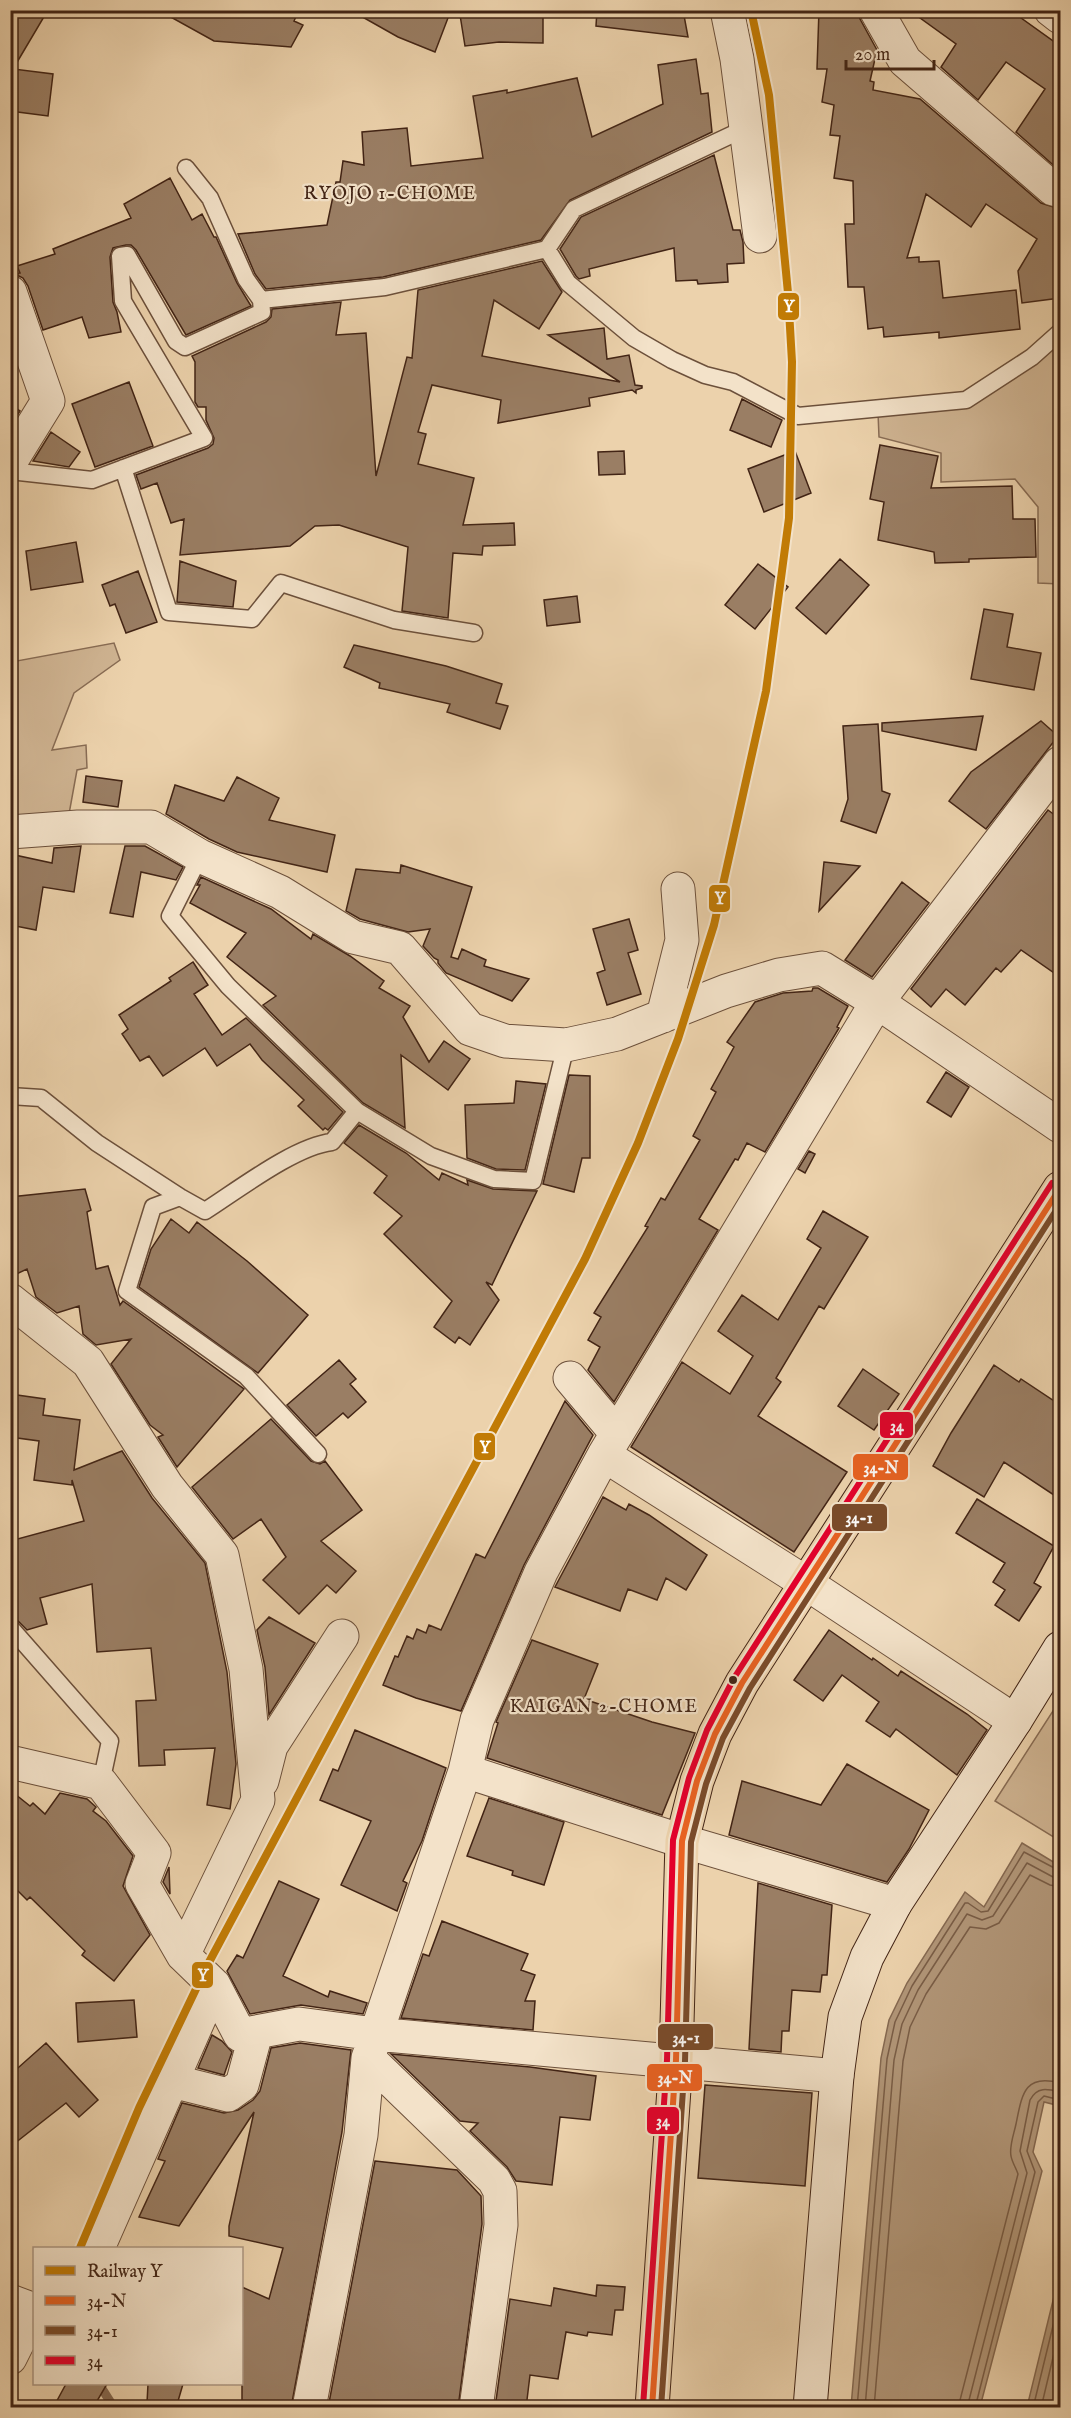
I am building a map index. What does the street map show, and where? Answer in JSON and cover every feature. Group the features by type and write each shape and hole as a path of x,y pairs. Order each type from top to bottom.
{"highway":[{"path":"652,2408 676,2060 682,1841 697,1781 715,1734 742,1683 1060,1188"}],"street":[{"path":"727,10 737,59 760,236"},
{"path":"876,10 905,61 1053,189 1060,191"},
{"path":"1051,10 1060,17"},
{"path":"10,292 48,401 14,456 10,456"},
{"path":"309,2408 361,2135 372,2046 465,1771 477,1720 537,1582 611,1445 877,1002 1060,763"},
{"path":"10,832 78,827 151,827 201,856 280,892 353,937 400,948 470,1029 505,1041 566,1045 617,1034 726,991 779,975 822,968 877,1002 1060,1126"},
{"path":"663,1016 682,940 678,890"},
{"path":"10,1300 88,1362 167,1486 222,1555 246,1669 258,1800"},
{"path":"570,1378 611,1445 806,1583 1015,1721"},
{"path":"183,1955 258,1800 271,1746 342,1636"},
{"path":"810,2408 837,2076 845,2017 867,1957 895,1904 1060,1648"},
{"path":"10,1762 101,1783 154,1853 142,1884 183,1955 214,1985 240,2035 299,2024 372,2046 676,2060 837,2076"},
{"path":"465,1771 682,1841 895,1904"},
{"path":"98,2247 214,1985"},
{"path":"172,2081 228,2096 242,2085 256,2032"},
{"path":"372,2046 494,2180 500,2190 501,2225 476,2408"},
{"path":"10,2301 33,2310"},
{"path":"10,2358 33,2312"}],"lane":[{"path":"261,300 385,287 547,249 574,209 746,128"},
{"path":"10,471 92,480 204,438 123,301 120,256 127,255 176,341 185,347 262,312 261,300 246,279 210,198 186,168"},
{"path":"547,249 568,283 634,338 672,360 705,375 733,382 798,416 966,400 1032,357 1060,332"},
{"path":"123,468 168,612 252,619 281,583 394,620 474,633"},
{"path":"201,856 170,916 228,986 357,1111 431,1156 494,1179 533,1181 566,1045"},
{"path":"10,1096 41,1098 97,1143 205,1211 280,1164 320,1143 332,1142 357,1111"},
{"path":"180,1197 153,1207 127,1291 246,1376 318,1454"},
{"path":"10,1627 110,1741 101,1783"}],"shaded area":[{"path":"1060,342 1060,584 1038,583 1038,507 1015,479 941,482 941,453 879,437 878,413 969,405"},
{"path":"114,643 120,660 74,693 52,750 86,745 87,768 77,770 69,814 11,819 11,662"},
{"path":"1060,1700 1060,1841 995,1801"}],"water":[{"path":"1022,1843 1060,1866 1060,2106 1044,2102 1033,2152 1042,2171 980,2407 851,2407 881,2058 889,2020 907,1983 965,1892 984,1907"},
{"path":"1060,2272 1060,2407 1027,2407"}],"building":[{"path":"10,10 48,10 13,69 53,74 48,116 10,111"},
{"path":"158,10 299,10 294,21 303,25 291,47 214,41"},
{"path":"350,10 451,10 435,52 398,37"},
{"path":"508,10 543,10 543,43 499,42 465,46 460,15"},
{"path":"597,10 683,10 688,37 596,26"},
{"path":"819,10 857,10 877,50 870,81 874,82 873,90 920,99 1041,203 1060,209 1060,298 1022,303 1018,271 1037,239 986,204 971,227 926,194 907,258 919,257 919,262 939,261 943,298 1016,290 1020,329 939,338 939,332 884,337 883,327 868,329 864,287 848,287 845,224 854,224 853,181 834,178 840,136 830,135 834,105 822,102 827,69 817,69"},
{"path":"909,10 1010,10 1060,46 1060,171 1016,132 1045,89 1006,62 978,100 941,67 956,44"},
{"path":"696,59 701,94 708,93 712,132 570,200 541,240 383,277 266,289 255,274 238,234 327,225 336,182 340,182 343,161 364,165 362,132 407,128 411,166 483,158 473,96 507,90 507,93 577,78 592,137 663,104 658,65"},
{"path":"714,155 733,230 740,230 743,242 744,263 727,264 728,282 698,284 697,280 676,281 674,248 589,269 590,276 579,279 576,276 560,249 581,217"},
{"path":"170,178 192,220 202,214 251,306 186,335 136,250 131,245 126,245 113,248 110,257 113,302 121,332 89,338 82,317 43,330 28,286 23,278 15,274 20,273 17,266 55,254 53,249 131,218 124,204"},
{"path":"542,261 562,292 539,329 494,300 482,356 620,382 548,335 604,328 607,359 629,355 635,385 642,386 642,388 636,390 636,393 632,390 589,398 590,406 498,423 501,400 432,385 418,432 426,434 418,464 474,478 463,525 514,523 515,545 483,546 482,555 453,553 448,618 402,611 408,547 339,525 315,526 290,546 180,555 184,519 171,523 157,483 141,489 136,475 208,448 213,444 214,438 206,420 206,407 198,407 195,402 195,362 192,356 266,322 271,317 272,309 341,302 336,335 366,333 376,476 407,357 412,358 418,290"},
{"path":"129,382 153,446 95,467 72,404"},
{"path":"742,399 782,420 771,447 730,430"},
{"path":"10,404 20,411 10,426"},
{"path":"51,432 80,452 69,467 33,461"},
{"path":"880,445 938,456 931,488 1012,486 1013,519 1035,519 1036,557 969,559 969,562 935,563 934,552 878,540 884,502 870,499"},
{"path":"624,451 625,474 599,475 598,452"},
{"path":"795,451 811,493 764,512 748,469"},
{"path":"76,542 83,582 31,590 26,551"},
{"path":"840,559 869,585 826,634 796,608"},
{"path":"180,561 236,581 233,607 177,602"},
{"path":"758,564 788,587 755,629 725,605"},
{"path":"138,571 157,622 126,633 115,604 110,606 102,585"},
{"path":"577,596 580,622 547,626 544,600"},
{"path":"984,609 1013,614 1007,647 1041,653 1034,690 971,679"},
{"path":"354,645 446,666 502,684 496,703 508,706 500,729 447,712 450,704 379,688 380,683 344,667"},
{"path":"983,716 976,750 882,731 882,723"},
{"path":"1041,721 1058,736 986,829 949,801 971,772"},
{"path":"878,724 882,791 890,794 876,833 841,821 848,799 843,726"},
{"path":"86,776 122,781 118,807 83,802"},
{"path":"237,777 279,798 269,820 335,835 327,872 237,852 166,814 175,785 224,801"},
{"path":"1048,810 1060,819 1060,977 1021,950 1001,972 996,968 965,1005 946,989 931,1007 911,989"},
{"path":"81,846 74,892 43,887 36,930 10,925 10,854 52,863 54,848"},
{"path":"125,846 145,846 183,867 176,880 141,872 133,917 110,913"},
{"path":"824,862 860,866 819,911"},
{"path":"401,865 472,887 451,957 458,959 462,949 486,960 484,966 529,979 512,1001 446,973 438,960 423,946 430,929 408,932 360,919 346,911 356,869 400,873"},
{"path":"201,877 271,909 311,939 313,934 350,956 384,981 379,988 410,1006 403,1017 429,1062 444,1041 470,1059 448,1090 401,1055 405,1128 363,1103 263,1005 276,996 227,957 246,933 190,903 200,885 197,885"},
{"path":"902,882 929,903 872,977 845,960"},
{"path":"629,919 638,950 628,953 641,994 607,1005 597,973 605,970 593,929"},
{"path":"193,962 208,985 194,994 222,1035 246,1018 343,1112 328,1130 325,1128 323,1130 298,1106 304,1100 262,1060 250,1044 217,1066 205,1048 163,1076 149,1056 140,1061 122,1034 128,1029 119,1015 171,981 169,978"},
{"path":"813,988 818,988 848,1006 837,1027 839,1028 765,1152 747,1143 738,1160 735,1159 699,1219 718,1230 614,1402 588,1370 600,1347 588,1340 601,1317 594,1313 648,1227 645,1226 661,1198 665,1200 700,1140 693,1136 716,1092 711,1089 734,1047 727,1042 755,1002 783,993 812,991"},
{"path":"946,1072 969,1087 951,1117 927,1102"},
{"path":"569,1075 590,1076 590,1158 582,1158 574,1192 543,1184"},
{"path":"516,1081 546,1084 525,1170 496,1169 467,1158 465,1105 514,1103"},
{"path":"359,1125 406,1153 439,1180 442,1173 468,1185 467,1180 493,1189 537,1191 492,1285 486,1282 499,1300 470,1345 459,1337 455,1343 434,1327 452,1301 384,1234 402,1216 374,1193 387,1176 344,1143"},
{"path":"809,1151 815,1154 805,1173 798,1169"},
{"path":"85,1189 91,1210 87,1212 96,1269 108,1266 120,1305 123,1301 244,1389 177,1467 158,1437 163,1435 150,1425 111,1364 131,1339 96,1345 83,1334 79,1306 57,1313 36,1297 27,1269 10,1277 10,1197"},
{"path":"823,1211 868,1237 824,1309 819,1306 776,1378 781,1382 758,1416 847,1472 794,1552 631,1447 682,1362 730,1394 753,1356 718,1331 742,1295 778,1320 821,1248 807,1239"},
{"path":"171,1219 189,1233 197,1222 247,1261 308,1315 258,1373 139,1287 151,1249"},
{"path":"339,1360 356,1379 350,1384 366,1402 348,1418 343,1413 316,1436 287,1405"},
{"path":"994,1365 1019,1382 1021,1379 1060,1405 1060,1499 1004,1462 984,1497 933,1466"},
{"path":"863,1369 899,1394 874,1430 838,1406"},
{"path":"10,1394 45,1399 43,1415 80,1420 74,1470 122,1451 152,1498 205,1563 227,1672 236,1764 230,1809 207,1805 215,1748 164,1750 165,1765 139,1766 136,1701 156,1700 151,1648 97,1652 92,1584 40,1598 47,1624 27,1630 17,1620 10,1617 10,1541 84,1521 72,1480 72,1485 34,1480 39,1441 10,1437"},
{"path":"565,1401 593,1435 524,1565 461,1711 416,1698 383,1685 395,1656 398,1657 407,1636 413,1639 417,1629 426,1633 429,1625 441,1630 476,1554 485,1558"},
{"path":"271,1419 311,1461 320,1464 325,1461 362,1510 321,1541 356,1571 336,1593 327,1585 299,1614 263,1580 286,1557 261,1519 233,1539 192,1487"},
{"path":"603,1497 626,1510 629,1504 649,1515 707,1555 686,1590 666,1578 657,1600 628,1589 620,1611 555,1587"},
{"path":"977,1499 1054,1546 1034,1583 1041,1587 1019,1621 995,1605 1005,1590 993,1582 1005,1563 956,1533"},
{"path":"269,1617 315,1643 269,1715 265,1667 257,1630"},
{"path":"829,1630 898,1676 901,1671 967,1714 987,1730 957,1775 896,1729 890,1737 866,1721 879,1702 842,1675 823,1701 794,1680"},
{"path":"532,1640 598,1664 584,1699 652,1722 695,1733 662,1815 487,1758 498,1723 496,1722"},
{"path":"355,1730 446,1768 422,1841 403,1881 407,1883 397,1911 341,1885 371,1821 320,1800 333,1769 338,1771"},
{"path":"847,1764 929,1810 909,1849 887,1882 729,1835 742,1781 821,1805"},
{"path":"10,1790 30,1806 33,1803 45,1814 60,1793 87,1799 96,1807 93,1811 106,1821 133,1856 123,1886 150,1935 114,1981 82,1955 85,1951 30,1897 27,1900 10,1883"},
{"path":"489,1798 564,1822 544,1885 512,1875 513,1871 467,1856"},
{"path":"169,1867 170,1894 163,1882"},
{"path":"279,1881 319,1899 283,1976 328,1997 330,1991 367,2003 363,2014 301,2005 250,2014 227,1971 237,1955 243,1958"},
{"path":"758,1883 832,1905 827,1975 822,1975 820,1992 792,1990 789,2031 782,2031 781,2052 749,2049"},
{"path":"442,1921 528,1954 521,1970 535,1975 525,2001 535,2001 533,2030 401,2018 423,1954 429,1956"},
{"path":"134,2000 137,2037 78,2042 76,2003"},
{"path":"212,2035 222,2041 232,2052 224,2075 198,2068"},
{"path":"46,2043 98,2100 79,2117 66,2103 10,2147 10,2075"},
{"path":"300,2043 351,2050 342,2132 291,2408 242,2408 243,2287 269,2299 283,2248 229,2236 229,2226 254,2112 179,2226 139,2217 165,2161 158,2159 182,2103 224,2113 238,2110 253,2100 260,2091 271,2048"},
{"path":"391,2054 530,2067 596,2076 590,2120 560,2117 552,2185 516,2181 507,2167 470,2131 478,2123 460,2121"},
{"path":"705,2085 812,2093 805,2186 698,2178"},
{"path":"375,2161 457,2170 481,2196 482,2224 458,2408 328,2408"},
{"path":"597,2285 625,2287 623,2310 615,2310 612,2335 588,2332 587,2336 566,2332 558,2379 530,2375 526,2408 495,2408 510,2299 551,2306 554,2288 596,2296"},
{"path":"65,2385 106,2385 93,2408 53,2408"},
{"path":"148,2385 183,2385 176,2408 160,2408 147,2403"}],"waterway":[{"path":"100,2385 111,2403"}],"rail line":[{"name":"Y","path":"80,2247 139,2108 207,1966 585,1259 638,1143 678,1039 714,925 766,691 789,518 792,362 788,293 769,95 751,10"}],"transit line":[{"name":"34","path":"643,2407 667,2060 673,1840 689,1778 707,1730 734,1678 1052,1183"},
{"name":"34-N","path":"652,2408 676,2060 682,1841 697,1781 715,1734 742,1683 1060,1188"},
{"name":"34-1","path":"661,2408 685,2061 691,1842 706,1784 723,1738 750,1688 1060,1204"}],"district":[{"name":"RYOJO 1-CHOME","path":"390,194"},
{"name":"KAIGAN 2-CHOME","path":"604,1707"}]}
